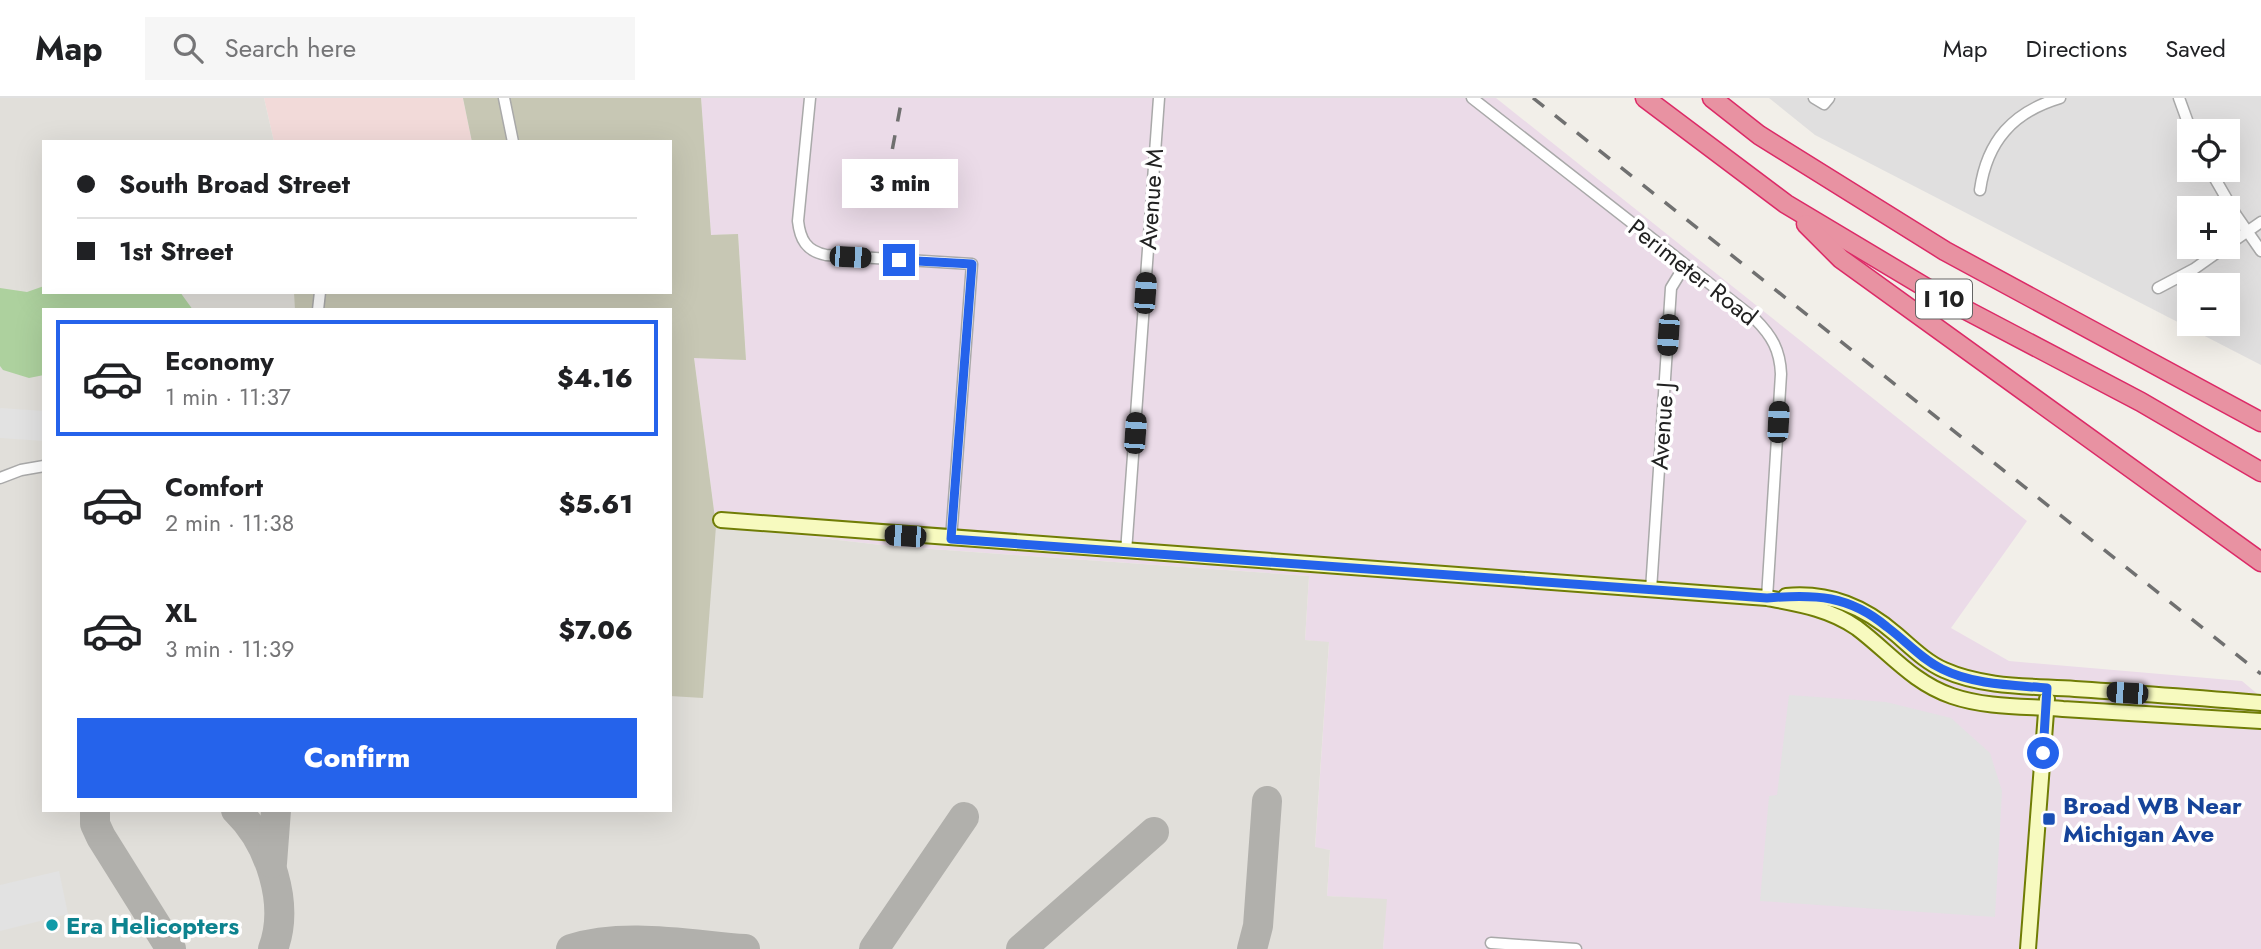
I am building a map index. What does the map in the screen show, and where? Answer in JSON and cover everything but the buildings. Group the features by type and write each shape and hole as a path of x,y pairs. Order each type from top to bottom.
{"highway":[{"name":"I 10","path":"1645,98 1786,204 1945,299 2141,402 2261,472"},
{"name":"I 10","path":"1712,98 1759,135 1945,251 2261,422"},
{"path":"1786,204 1841,259 2258,561"}],"street":[{"path":"504,98 513,140"},
{"path":"810,98 798,221 803,243 810,250 826,255 972,264 951,539"},
{"name":"Avenue M","path":"1126,552 1158,98"},
{"name":"Perimeter Road","path":"1472,98 1755,320 1771,337 1778,351 1781,373 1767,598"},
{"path":"1814,98 1824,104 1829,98"},
{"path":"1980,190 1983,169 2000,136 2012,122 2060,98"},
{"path":"2179,98 2187,119"},
{"path":"2217,182 2261,251"},
{"path":"2240,236 2261,222"},
{"path":"2158,288 2208,259"},
{"name":"Avenue J","path":"1651,590 1671,288 1685,265"},
{"path":"0,478 42,466"},
{"path":"721,520 1767,598 1819,608 1837,616 1856,627 1892,660 1933,689 1972,701 2261,722"},
{"path":"1767,598 1801,595 1843,601 1867,612 1923,658 1943,670 1963,677 2047,688 2261,703"},
{"path":"2028,949 2047,688"},
{"path":"1491,943 1576,949"}],"shaded area":[{"path":"0,98 264,98 274,140 42,140 42,294 672,294 672,140 472,140 463,98 701,98 711,235 738,234 746,360 694,358 716,526 890,546 1309,576 1305,640 1329,642 1315,847 1330,850 1327,896 1387,899 1383,949 0,949"},
{"path":"264,98 463,98 472,140 274,140"},
{"path":"463,98 701,98 711,235 738,234 746,360 694,358 716,526 703,698 672,696 672,308 295,308 294,294 672,294 672,140 472,140"},
{"path":"701,98 1496,98 2027,521 1951,628 2009,661 2242,681 2261,697 2261,949 1383,949 1386,900 1327,896 1330,850 1315,848 1329,643 1305,640 1309,576 890,546 716,526 694,358 746,359 738,234 711,236"},
{"path":"1769,98 2261,98 2261,365 2205,336 2240,336 2240,273 2177,273 2177,322 1815,135"},
{"path":"0,408 42,411 42,441 0,438"},
{"path":"1789,695 1886,702 1951,718 1990,753 2002,791 1995,917 1760,901 1769,796 1777,795"},
{"path":"59,871 68,914 0,931 0,885"}],"green space":[{"path":"42,287 42,294 181,294 192,308 42,308 42,375 29,378 3,370 0,366 0,288 27,292"}],"taxiway":[{"path":"1252,949 1258,926 1267,801"},
{"path":"95,812 95,824 101,837 171,949"},
{"path":"238,812 259,839 274,875 279,913 273,949"},
{"path":"272,863 276,812"},
{"path":"874,949 964,817"},
{"path":"1021,949 1154,832"},
{"path":"571,949 591,944 635,940 745,949"}],"railway":[{"path":"882,204 902,98"},
{"path":"1533,98 2261,674"}],"place":[{"name":"Broad WB Near Michigan Ave","path":"2049,819"},
{"name":"Era Helicopters","path":"52,925"}],"route":[{"path":"899,260 972,264 951,539 1767,598 1801,595 1828,598 1843,601 1867,612 1923,658 1943,670 1986,681 2047,688 2043,753"}]}
